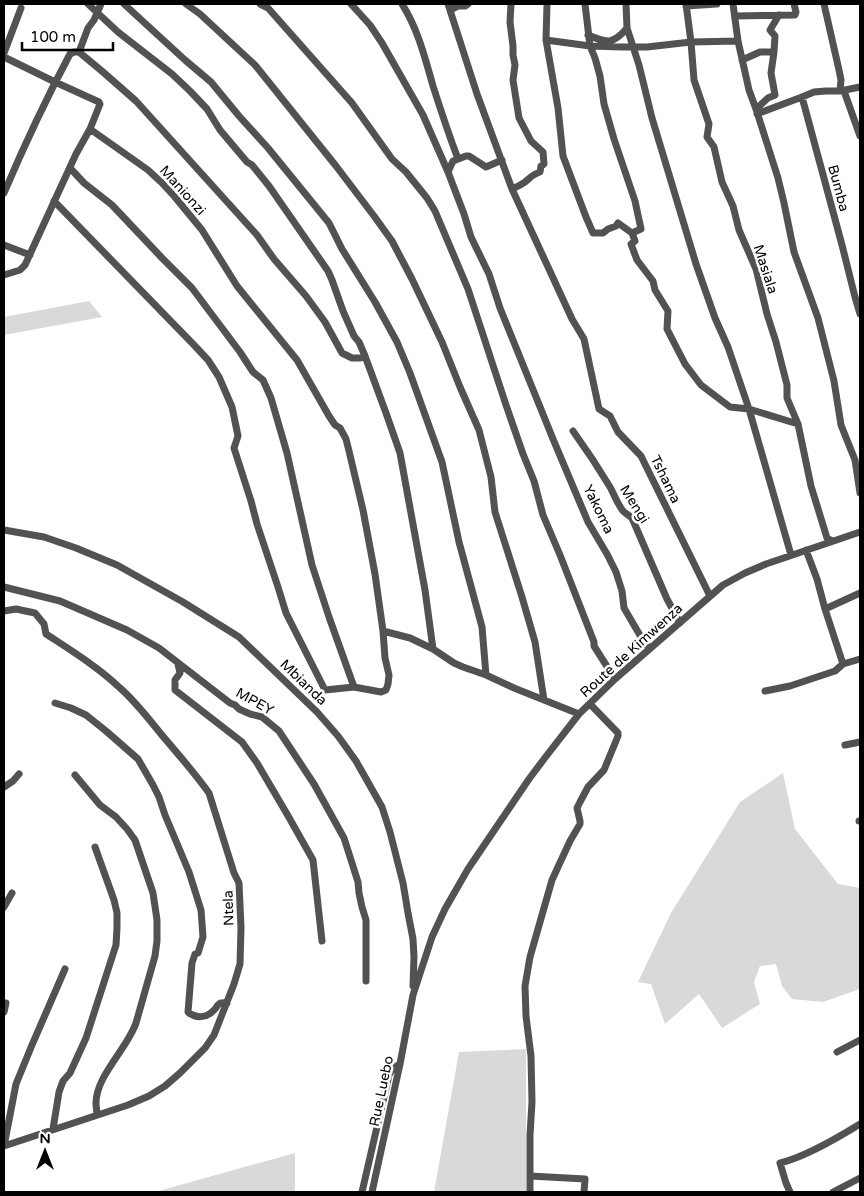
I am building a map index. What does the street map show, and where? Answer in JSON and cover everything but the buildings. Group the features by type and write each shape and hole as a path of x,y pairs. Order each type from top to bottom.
{"street":[{"path":"88,4 118,32 190,90 207,109 220,130 269,186 328,270 343,311 354,336 359,342 400,453 433,649"},
{"path":"79,52 88,28 101,4"},
{"path":"124,4 211,82 268,148 329,224 397,342 442,462 459,542 482,627 486,675"},
{"path":"186,4 200,14 255,65 374,216 392,241 412,279 442,342 479,430 491,477 495,512 535,642 544,700"},
{"path":"260,4 268,8 352,103 392,159 406,172 435,211 468,289 506,405 534,481 543,515 594,646 615,679"},
{"name":"Yakoma","path":"351,4 370,25 382,43 423,116 448,172 471,237 489,274 500,308 588,522 616,572 622,591 624,608 649,648"},
{"path":"402,4 411,18 423,51 458,159"},
{"path":"449,7 465,6 468,4"},
{"path":"511,4 510,22 515,65 513,80 518,118 530,141 543,152 544,164 540,166 540,172 536,172 524,183 512,189"},
{"path":"547,4 546,40 564,156 592,233 602,233 618,223 632,233 635,241 631,244 637,260 653,281 655,290 668,311 667,329 685,364 702,385 730,407 749,409 798,424"},
{"path":"585,4 590,46 600,76 604,104 642,229 632,233"},
{"path":"626,4 627,28 634,47 652,118 696,264 715,318 728,347 749,409 791,555"},
{"path":"686,5 717,4"},
{"path":"732,4 749,90 778,178 794,252 818,318 834,381 841,425 855,460 860,493"},
{"path":"735,16 795,15 794,4"},
{"path":"824,4 842,91 860,136"},
{"name":"Masiala","path":"686,5 694,80 709,124 707,138 714,148 722,182 733,206 739,230 756,269 766,313 787,385 787,398 798,424 811,486 827,538 832,541"},
{"name":"Tshama","path":"449,7 477,94 512,189 572,319 583,338 599,409 610,416 617,431 641,456 710,596"},
{"path":"4,274 20,270 30,255 76,154 100,108 99,102 55,82 4,55 21,8"},
{"path":"757,111 768,98 775,95 771,72 775,36 770,30 779,15"},
{"path":"588,35 609,41 618,38 627,28"},
{"path":"546,40 590,46 634,47 691,42 738,41"},
{"path":"4,193 55,82 70,54 79,52 136,102 257,234 274,259 306,296 325,322 342,353 352,358 364,356"},
{"path":"742,60 760,52 774,52"},
{"path":"757,111 814,92 842,91 860,87"},
{"name":"Bumba","path":"802,97 860,314"},
{"name":"Manionzi","path":"90,129 148,170 162,183 202,230 237,286 297,360 329,416 335,425 340,428 346,439 363,510 375,574 385,658 389,675 386,690 381,692 354,687"},
{"path":"448,172 452,162 466,156 486,167 502,160"},
{"path":"54,201 199,350 220,377 232,407 236,424 238,436 234,448 251,501 256,524 289,621 325,690 354,687 312,565 287,453 271,398 263,380 253,372 192,288 112,205 70,168"},
{"path":"4,244 30,255"},
{"name":"Mengi","path":"573,431 591,456 625,513 632,518 667,599 680,623"},
{"name":"Mbianda","path":"4,530 44,537 76,548 117,565 175,597 239,637 317,712 356,761 382,807 403,883 413,939 413,995"},
{"name":"Route de Kimwenza","path":"413,995 432,937 445,909 468,869 529,779 579,714 649,648 726,583 742,574 791,555 860,532"},
{"path":"806,550 817,579 843,664"},
{"name":"MPEY","path":"4,587 60,601 127,630 159,648 230,703 250,714 262,717 278,731 314,784 344,838 358,882 366,920 366,981"},
{"path":"825,609 860,593"},
{"name":"Ntela","path":"4,611 16,609 35,613 44,624 46,634 87,660 120,687 179,754 209,793 234,873 239,883 241,928 240,964 214,1035 180,1073 165,1086 149,1096 4,1146"},
{"path":"383,631 410,638 433,649 454,663 579,714"},
{"path":"765,691 790,686 835,671 843,664 860,660"},
{"path":"178,664 180,673 175,680 175,690 242,742 312,857 322,941"},
{"path":"55,704 71,708 86,715 106,731 138,759 154,785 189,872 201,910 203,937 198,953 195,954 192,963 188,1012 194,1017 204,1016 214,1011 218,1004 222,1002 227,1003"},
{"path":"530,1192 532,1102 525,986 530,957 553,879 580,824 577,808 588,787 604,770 618,736 618,733 590,704"},
{"path":"845,745 860,742"},
{"path":"4,787 19,774"},
{"path":"76,774 100,804 116,817 135,840 153,893 156,920 157,941 155,956 136,1023 132,1034 101,1083 96,1102 97,1115"},
{"path":"53,1129 59,1092 86,1038 116,945 117,913 95,847"},
{"path":"4,907 12,893"},
{"path":"4,1146 16,1084 65,969"},
{"name":"Rue Luebo","path":"372,1192 413,995"},
{"path":"4,1003 6,1003 4,1012"},
{"path":"837,1052 860,1040"},
{"path":"362,1192 389,1075 400,1064"},
{"path":"790,1192 780,1163 819,1147 860,1124"},
{"path":"530,1176 585,1179 584,1192"},
{"path":"833,1192 860,1178"}],"shaded area":[{"path":"89,301 102,317 4,335 4,317"},
{"path":"783,773 795,829 838,884 860,888 860,989 823,1002 792,999 782,986 776,964 760,966 754,982 760,1004 722,1028 699,994 665,1024 651,984 638,982 671,913 740,802"},
{"path":"526,1049 526,1192 434,1192 459,1052"},
{"path":"295,1153 295,1192 155,1192"}]}
